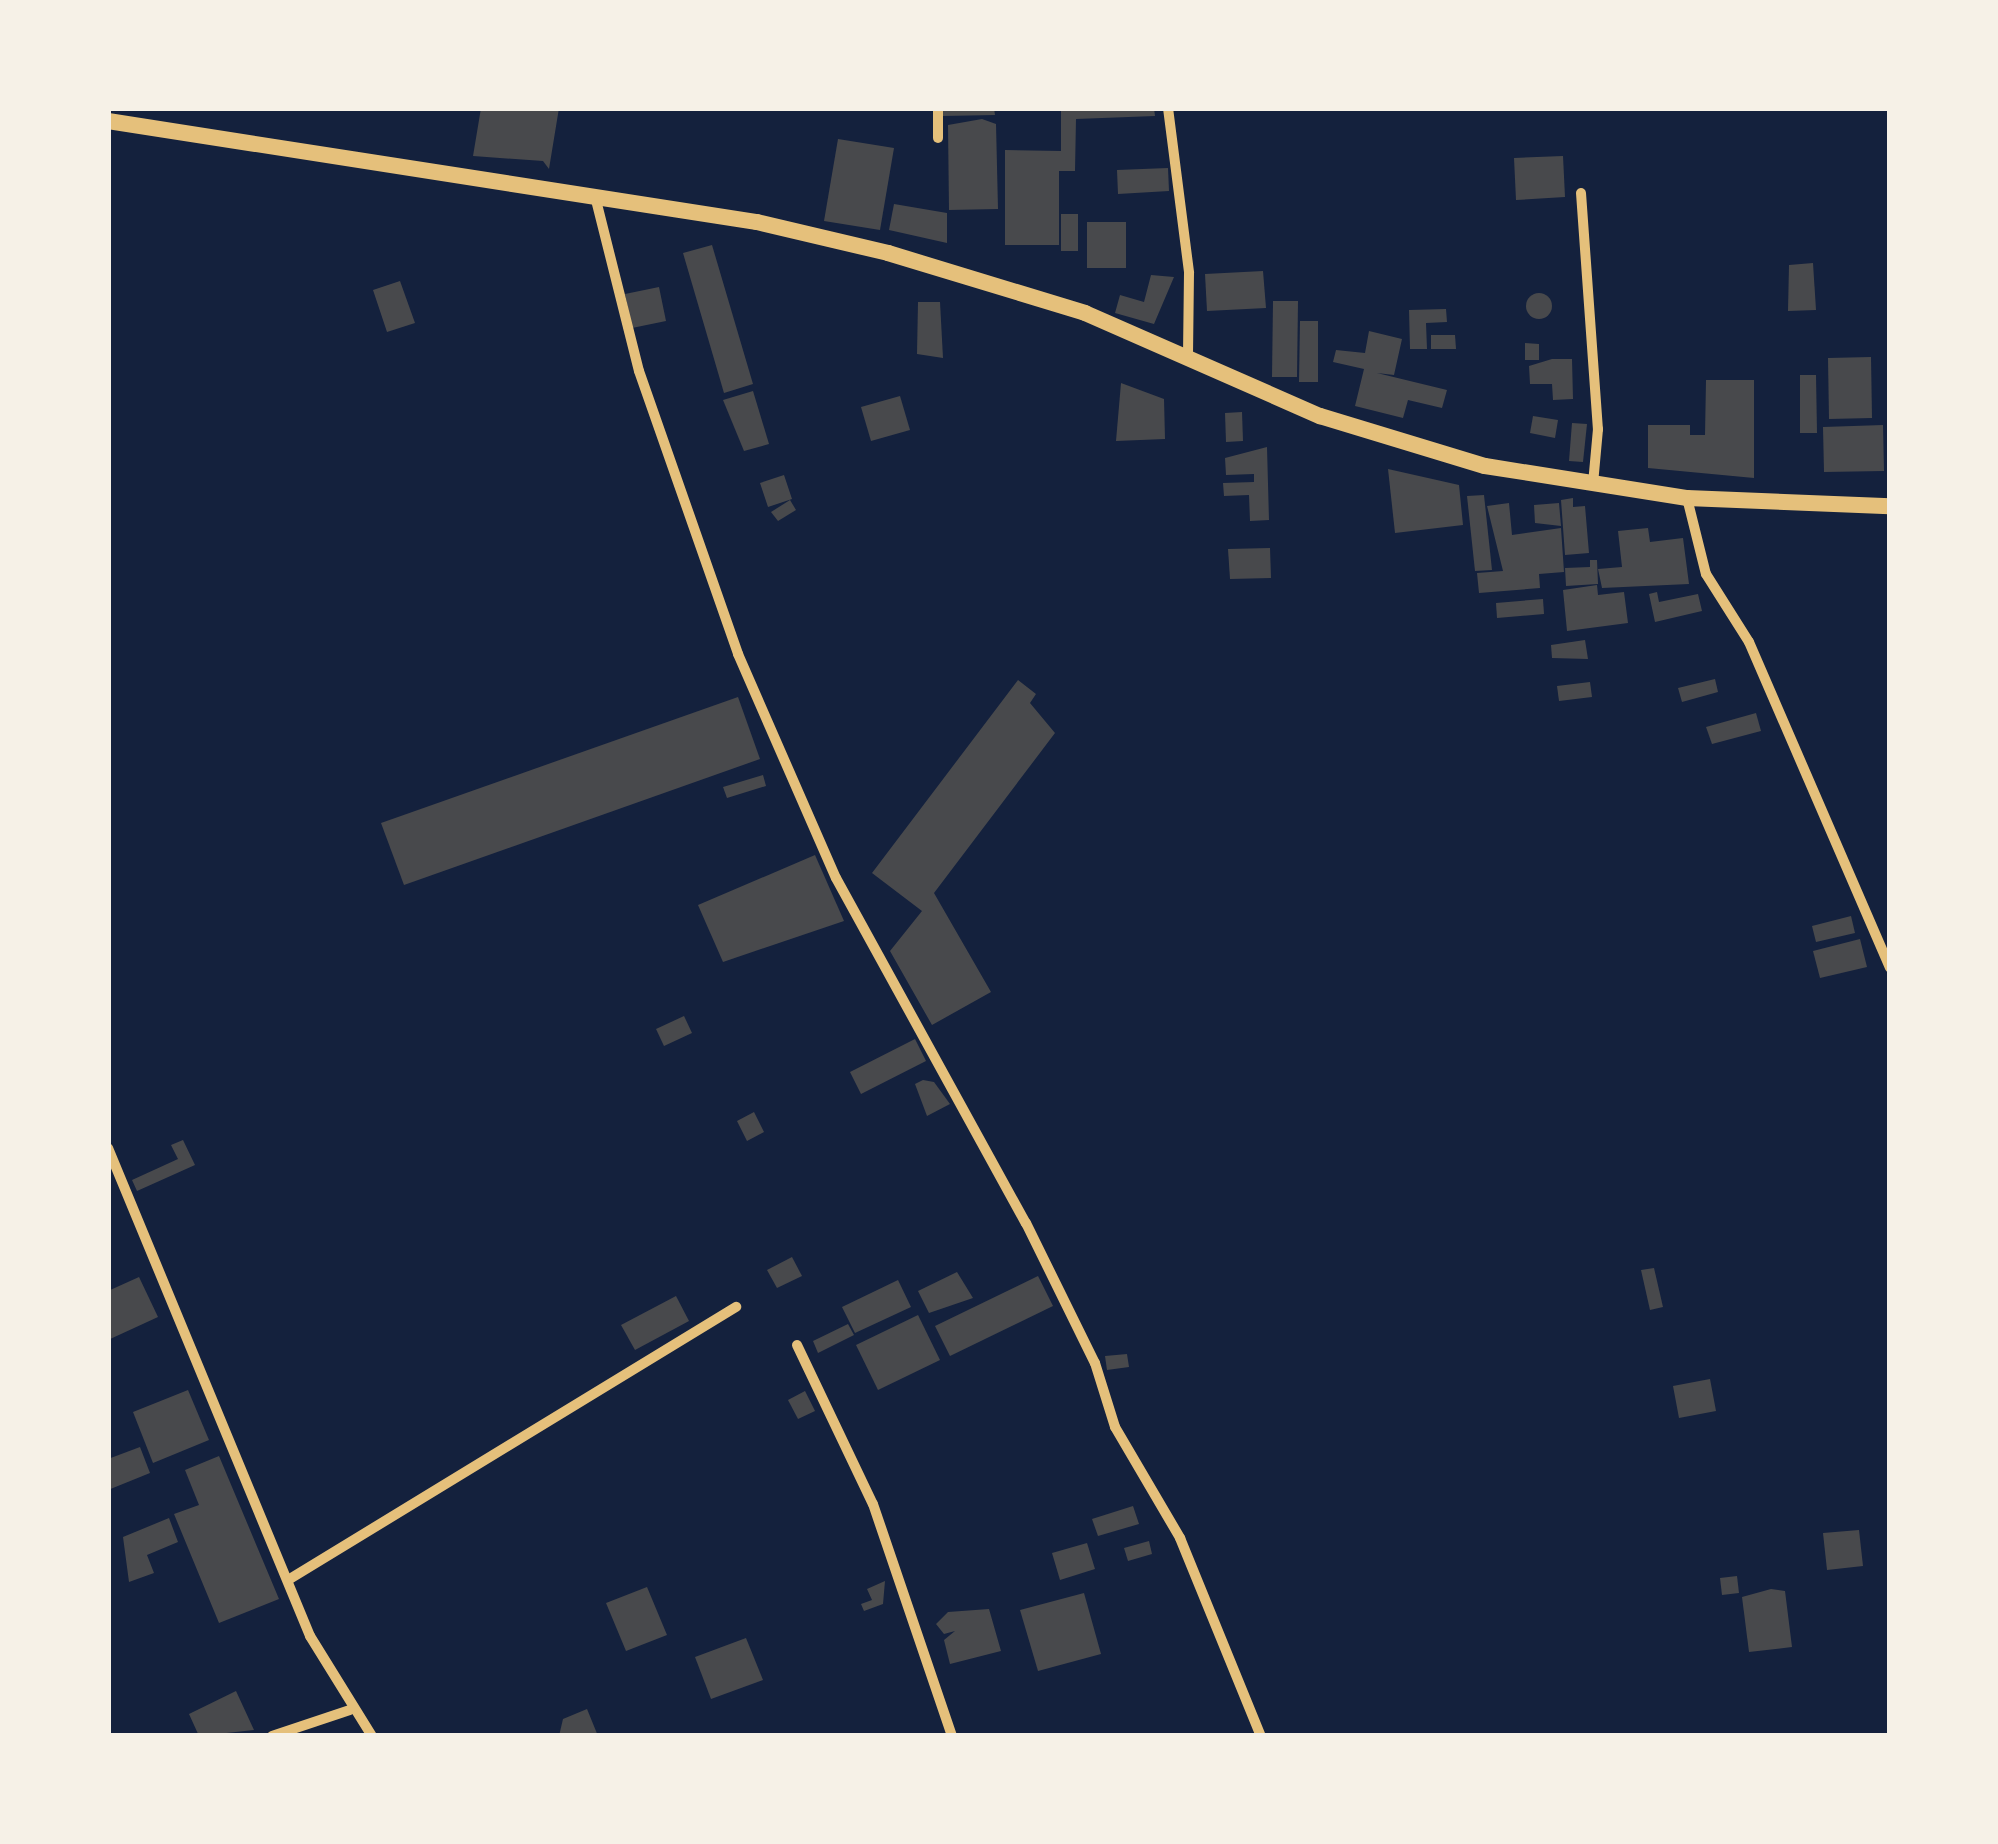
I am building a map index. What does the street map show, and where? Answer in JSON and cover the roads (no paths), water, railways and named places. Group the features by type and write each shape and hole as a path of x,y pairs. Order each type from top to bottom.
{"main road":[{"path":"108,121 595,196 888,253 1084,314 1409,445 1593,484 1687,498 1890,506"}],"street":[{"path":"938,108 938,138"},
{"path":"1168,108 1189,273 1188,358"},
{"path":"1581,194 1598,429 1593,484"},
{"path":"595,196 640,370 738,654 836,878 1026,1223 1095,1363 1115,1427 1180,1538 1261,1736"},
{"path":"1687,498 1706,574 1749,642 1890,968"},
{"path":"108,1148 287,1580 350,1710 372,1736"},
{"path":"287,1580 736,1306"},
{"path":"797,1345 873,1504 952,1736"},
{"path":"272,1736 350,1710"}]}
